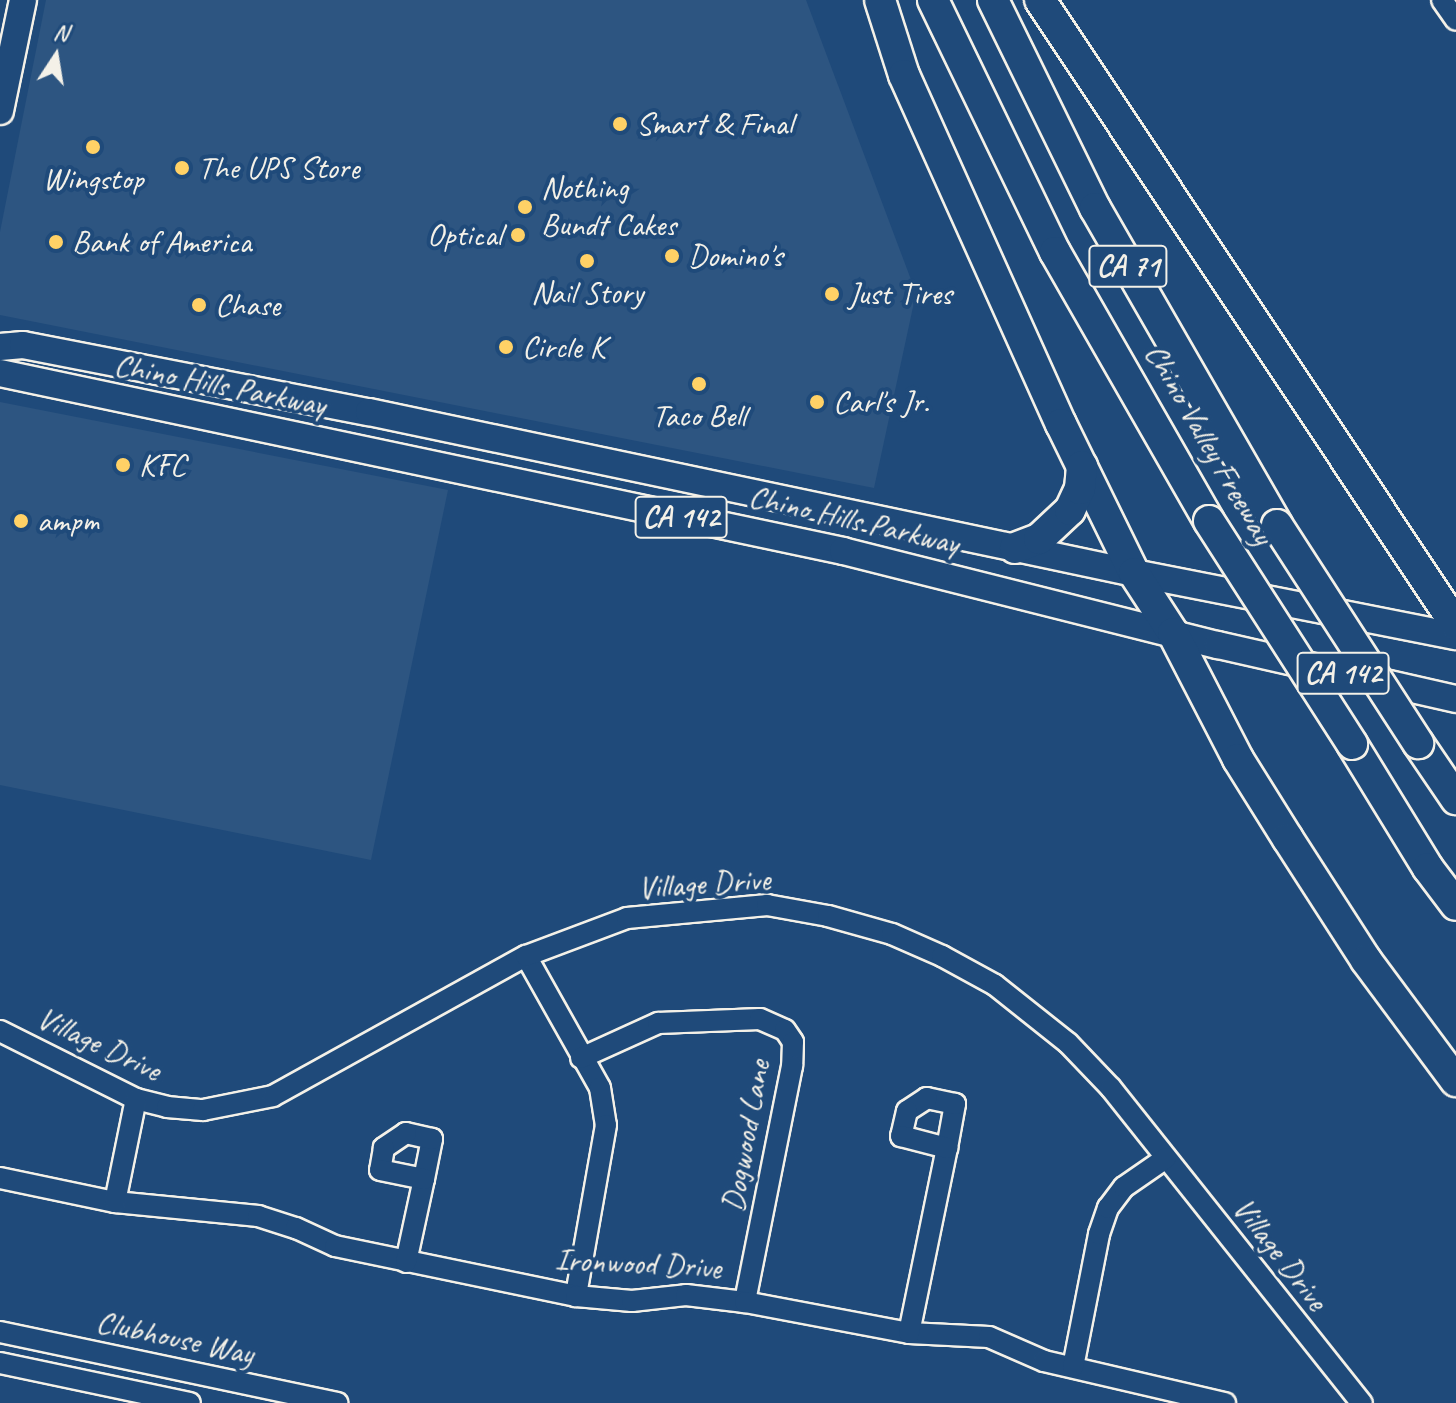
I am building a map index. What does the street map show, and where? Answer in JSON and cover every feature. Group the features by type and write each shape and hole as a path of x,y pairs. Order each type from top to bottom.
{"highway":[{"path":"880,0 904,75 1134,573 1173,633 1238,759 1288,839 1366,960 1456,1081"},
{"name":"Chino Valley Freeway","path":"933,0 1055,252 1209,521 1428,868 1456,905"},
{"name":"Chino Valley Freeway","path":"993,0 1095,208 1277,525 1456,799"},
{"path":"1040,0 1456,625"},
{"path":"1015,548 1039,539 1070,510 1080,489 1082,466"}],"main road":[{"path":"0,111 23,0"},
{"name":"Chino Hills Parkway","path":"0,347 23,345 354,409 1134,573 1456,636"},
{"name":"Chino Hills Parkway","path":"0,373 843,551 1456,699"}],"street":[{"path":"1442,0 1456,20"},
{"name":"Village Drive","path":"0,1031 136,1099 167,1107 203,1110 273,1096 526,956 627,918 767,905 828,916 892,934 995,985 1068,1043 1111,1088 1362,1403"},
{"path":"526,956 600,1088 606,1125 576,1296"},
{"name":"Dogwood Lane","path":"581,1058 658,1023 760,1019 785,1030 793,1042 792,1066 745,1302"},
{"path":"115,1202 136,1099"},
{"path":"909,1333 947,1148"},
{"path":"1073,1367 1099,1234 1108,1208 1124,1187 1166,1158"},
{"name":"Ironwood Drive","path":"0,1178 115,1202 258,1216 296,1228 335,1246 576,1296 632,1301 686,1295 745,1302 909,1333 989,1337 1044,1361 1225,1403"},
{"path":"406,1262 424,1179"},
{"name":"Clubhouse Way","path":"0,1332 338,1403"},
{"name":"Clubhouse Way","path":"0,1363 190,1403"}],"shaded area":[{"path":"46,0 806,0 916,293 874,488 0,315 0,232"},
{"path":"0,402 448,490 371,860 0,785"}],"place":[{"name":"Smart & Final","path":"620,124"},
{"name":"Wingstop","path":"93,147"},
{"name":"The UPS Store","path":"182,168"},
{"name":"Nothing Bundt Cakes","path":"525,207"},
{"name":"Optical","path":"518,235"},
{"name":"Bank of America","path":"56,242"},
{"name":"Domino's","path":"672,256"},
{"name":"Nail Story","path":"587,261"},
{"name":"Just Tires","path":"832,294"},
{"name":"Chase","path":"199,305"},
{"name":"Circle K","path":"506,347"},
{"name":"Taco Bell","path":"699,384"},
{"name":"Carl's Jr.","path":"817,402"},
{"name":"KFC","path":"123,465"},
{"name":"ampm","path":"21,521"}]}
